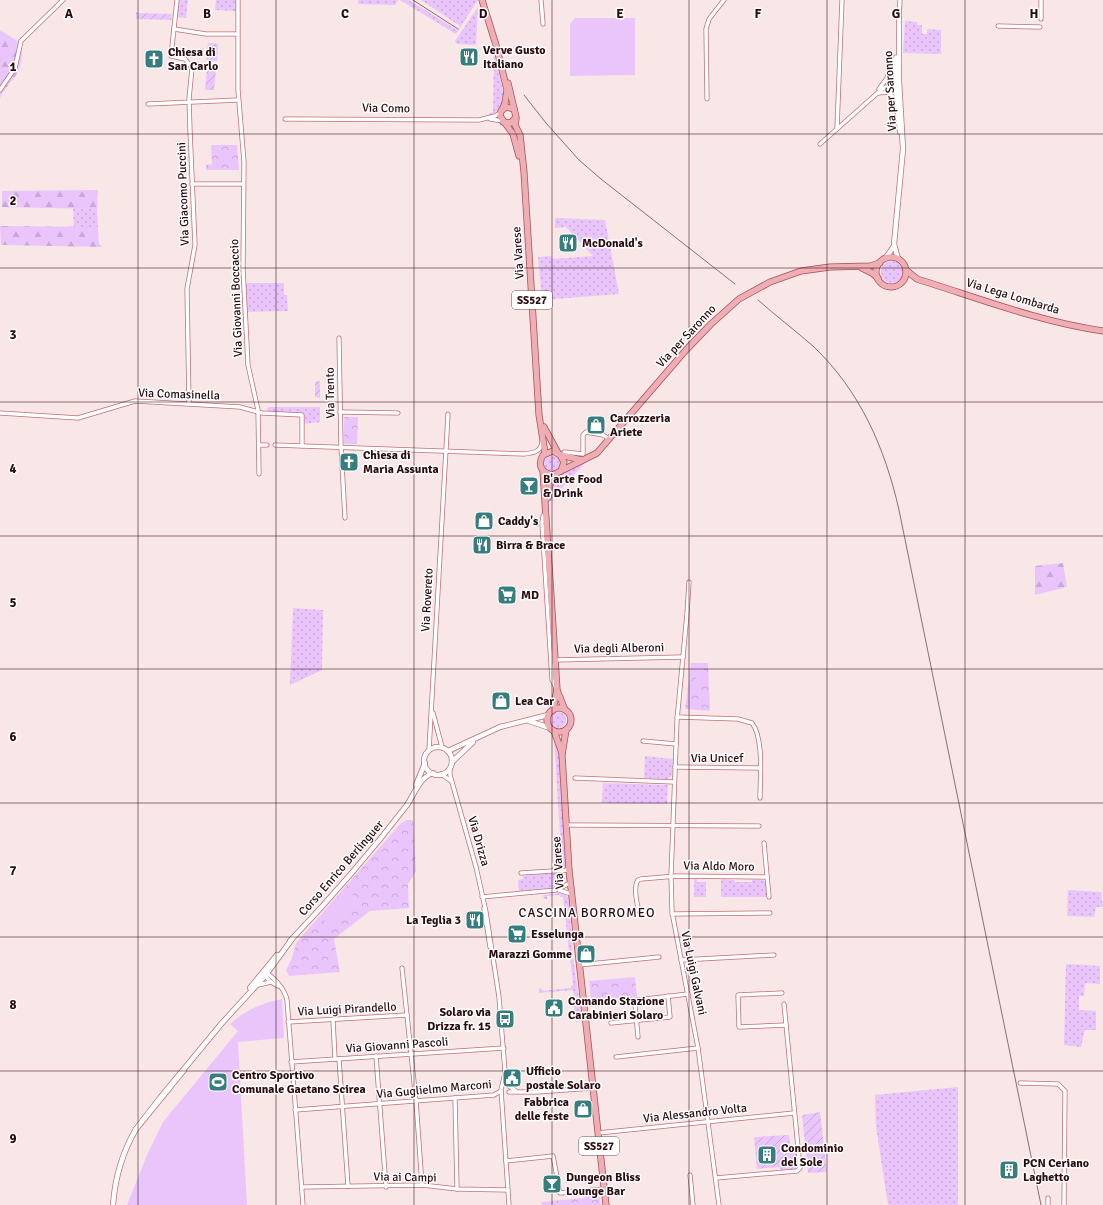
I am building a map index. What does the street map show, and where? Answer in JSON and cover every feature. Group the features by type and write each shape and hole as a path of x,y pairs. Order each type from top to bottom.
{"main road":[{"path":"482,0 497,50 511,89 514,109 517,115 516,119 511,123 502,121 500,116 507,96 497,50"},
{"path":"502,110 508,107 514,109"},
{"name":"Via Varese","path":"516,119 515,125 520,135 524,186 539,415 545,453"},
{"name":"Via Varese","path":"502,121 510,129 516,140 524,186"},
{"path":"901,283 905,277 906,270 902,262 898,259 882,261 877,269 878,278 886,286 895,287 906,280 917,279"},
{"name":"Via per Saronno","path":"559,472 582,460 593,457 710,324 739,299 770,282 791,274 830,267 870,266 882,261"},
{"name":"Via per Saronno","path":"858,267 872,273 878,278"},
{"name":"Via Lega Lombarda","path":"906,270 917,279 1034,315 1080,327 1103,330"},
{"name":"Via Varese","path":"539,415 548,436 561,453"},
{"path":"541,459 545,453 553,451 582,460"},
{"name":"SS527","path":"546,512 550,485 564,462 561,453"},
{"name":"SS527","path":"541,459 540,465 543,471 557,689 553,710"},
{"path":"543,471 549,475 559,472"},
{"name":"SS527","path":"557,689 571,721 566,730"},
{"path":"548,714 558,708 565,710"},
{"name":"SS527","path":"548,714 547,721 552,730"},
{"path":"552,730 560,732 566,730"},
{"name":"Via Varese","path":"552,730 562,755"},
{"name":"Via Varese","path":"566,730 562,755 570,883 606,1205"}],"street":[{"path":"0,90 15,68 21,41 63,0"},
{"path":"177,0 174,29 206,34 237,34"},
{"name":"Via Giovanni Boccaccio","path":"238,0 238,100 244,156 243,268 248,365 258,410 259,474"},
{"path":"541,0 543,24"},
{"path":"707,99 706,29 714,13 724,0"},
{"path":"837,129 842,0"},
{"path":"899,18 900,0"},
{"path":"1041,0 1041,19"},
{"name":"Via per Saronno","path":"899,18 896,57 896,89 903,144"},
{"path":"998,26 1040,27"},
{"name":"Via Giacomo Puccini","path":"174,29 171,56 185,59 192,68 190,103 195,245 187,289 189,403"},
{"name":"Via per Saronno","path":"898,36 903,144 894,244 898,259"},
{"path":"875,95 887,78 896,57"},
{"path":"820,144 885,87 892,87 900,94"},
{"path":"875,95 881,92 888,92 897,100"},
{"path":"148,104 238,100"},
{"name":"Via Como","path":"487,119 495,116 502,110"},
{"name":"Via Como","path":"285,119 487,119 502,121"},
{"path":"192,184 243,184"},
{"name":"Via per Saronno","path":"882,261 894,244"},
{"name":"Via Trento","path":"339,338 340,447 345,518"},
{"name":"Via Comasinella","path":"0,413 78,418 135,401 240,407 258,410 262,413 302,415 302,446"},
{"path":"340,412 398,413"},
{"name":"Via Rovereto","path":"429,750 448,414"},
{"path":"275,445 530,453 536,452 540,448 542,443 542,431"},
{"path":"561,453 583,454 583,435 586,432 603,435 609,439"},
{"path":"259,445 267,445"},
{"path":"530,453 541,459"},
{"path":"546,512 543,516 542,523 552,680 557,689"},
{"name":"Via Luigi Galvani","path":"689,582 674,782 671,876 672,914 698,1048 719,1205"},
{"name":"Via degli Alberoni","path":"555,660 683,657"},
{"path":"432,708 442,747"},
{"path":"448,751 500,727 548,714"},
{"path":"678,717 738,719 750,722 758,735 760,798"},
{"path":"528,720 552,730"},
{"path":"452,762 479,737"},
{"path":"643,741 676,744"},
{"path":"441,774 450,768 452,757 448,751 442,747 436,747 429,750 426,755 425,763 427,769 433,773 441,774 452,782"},
{"name":"Corso Enrico Berlinguer","path":"403,810 425,763"},
{"name":"Via Unicef","path":"675,767 759,768"},
{"name":"Via Drizza","path":"450,768 452,782 476,867 486,912 499,997 504,1048 504,1085"},
{"name":"Corso Enrico Berlinguer","path":"237,1006 256,985 292,939 366,855 403,810 423,779 433,773"},
{"path":"574,778 674,782"},
{"path":"566,825 673,827 759,826"},
{"path":"764,843 769,897"},
{"path":"521,873 569,870"},
{"name":"Via Aldo Moro","path":"641,915 638,909 636,882 641,879 671,876 767,877"},
{"path":"556,890 570,883"},
{"path":"482,897 556,890 571,894"},
{"path":"672,914 770,913"},
{"name":"Corso Enrico Berlinguer","path":"115,1205 120,1164 136,1129 237,1006 272,967 292,939"},
{"path":"681,960 774,955"},
{"path":"579,967 659,957"},
{"path":"272,967 272,976 286,996 303,1205"},
{"path":"402,968 416,1101 422,1185"},
{"path":"265,974 272,976"},
{"path":"265,974 271,982 280,988"},
{"path":"256,985 271,982"},
{"path":"782,993 738,995 739,1027 786,1025"},
{"path":"638,1037 635,1004 637,1000 688,994"},
{"path":"611,1023 670,1017 668,996"},
{"path":"716,1178 800,1170 784,1004"},
{"name":"Via Luigi Pirandello","path":"288,1022 407,1015"},
{"path":"333,1020 342,1106 348,1186"},
{"name":"Via Giovanni Pascoli","path":"291,1062 504,1048"},
{"path":"616,1057 698,1048"},
{"path":"376,1056 386,1187"},
{"path":"1020,1083 1058,1084 1065,1091 1064,1205"},
{"path":"504,1085 506,1091"},
{"path":"504,1085 506,1091 502,1099 509,1205"},
{"name":"Via Guglielmo Marconi","path":"295,1110 494,1095 506,1091 519,1092 593,1088"},
{"path":"455,1098 456,1190"},
{"name":"Via Alessandro Volta","path":"598,1133 794,1113"},
{"path":"506,1161 553,1156 560,1193 604,1189"},
{"path":"690,1175 693,1205"},
{"name":"Via ai Campi","path":"302,1187 386,1187 422,1185 456,1190 508,1190"},
{"path":"1048,1198 1048,1205"}],"green space":[{"path":"179,0 188,0 186,18 177,17"},
{"path":"216,0 236,0 236,11 215,10"},
{"path":"358,0 398,0 395,5 358,4"},
{"path":"400,0 409,0 457,30 460,26 421,0 478,0 456,34"},
{"path":"478,7 476,45 457,44 455,41"},
{"path":"136,12 172,14 171,20 136,19"},
{"path":"575,18 635,18 635,75 570,76 570,24"},
{"path":"905,21 917,22 917,25 922,25 922,34 927,34 927,29 941,30 941,54 903,53"},
{"path":"0,30 22,44 19,69 0,98"},
{"path":"208,43 218,44 217,61 206,60"},
{"path":"494,53 499,67 498,71 502,84 503,96 500,107 490,116 489,114 493,112"},
{"path":"207,69 216,70 214,90 205,90"},
{"path":"893,70 893,86 884,86"},
{"path":"211,145 237,145 239,170 206,170 206,165 212,164"},
{"path":"98,190 97,209 2,207 2,191"},
{"path":"73,208 97,209 98,227 74,227"},
{"path":"555,218 605,220 619,294 542,300 538,257 551,256 553,259 593,256 566,227 555,228"},
{"path":"0,226 98,227 99,244 103,247 1,245"},
{"path":"892,261 900,264 903,272 900,280 892,283 884,280 881,272 884,264"},
{"path":"245,283 284,283 284,295 287,295 288,311 247,312"},
{"path":"320,381 320,398 315,397 315,382"},
{"path":"268,407 320,407 320,422 304,424 304,415 267,412"},
{"path":"344,417 358,417 357,444 344,444"},
{"path":"552,456 558,458 560,464 558,470 552,472 546,470 544,464 546,458"},
{"path":"585,463 550,501 554,487 560,475 570,467"},
{"path":"1063,563 1067,587 1035,595 1035,566"},
{"path":"293,608 323,610 322,670 290,685"},
{"path":"691,663 708,663 710,711 685,709"},
{"path":"695,668 704,668 704,684 696,684"},
{"path":"555,712 561,712 566,717 564,726 561,728 555,728 550,723 550,717"},
{"path":"554,737 558,745 560,760 567,866 561,869 559,866 562,866"},
{"path":"645,756 673,759 672,775 668,779 644,778"},
{"path":"603,783 668,785 667,804 602,803"},
{"path":"407,820 413,820 416,871 408,884 409,908 370,911 334,939 340,972 289,976 286,970 292,958 296,943 401,823"},
{"path":"561,872 564,874 565,882 559,887 519,891 518,880 523,879 523,876"},
{"path":"694,879 697,879 697,882 706,882 706,897 694,897"},
{"path":"721,879 734,880 735,882 752,882 752,880 763,880 766,882 768,897 721,897"},
{"path":"1068,890 1101,892 1103,907 1096,907 1094,917 1067,916"},
{"path":"350,892 359,901 334,930 324,922"},
{"path":"566,894 569,901 573,957 582,1021 576,1022 573,990 539,993 539,989 541,988 542,991 571,988 573,985 570,956 567,956 566,953 569,952 563,897 560,897 560,895 547,896 547,899 544,899 543,895"},
{"path":"1066,964 1100,966 1100,984 1085,983 1084,996 1079,996 1079,1010 1096,1011 1096,1030 1085,1030 1081,1047 1064,1045"},
{"path":"635,977 637,997 632,1003 592,1007 589,981"},
{"name":"Centro Sportivo Comunale Gaetano Scirea","path":"282,999 284,1038 238,1042 247,1205 127,1205 147,1155 163,1122 238,1031 230,1024 254,1008"},
{"path":"958,1087 958,1205 888,1205 876,1126 875,1095"},
{"path":"820,1112 827,1172 808,1173 802,1115"},
{"path":"789,1135 791,1151 797,1152 797,1169 781,1170 779,1167 757,1169 754,1137"},
{"path":"587,1194 599,1195 601,1205 542,1205 541,1202 584,1198"}],"railway":[{"path":"413,0 458,29"},
{"path":"524,95 546,123 579,160 735,284"},
{"path":"758,300 814,347 845,382 878,443 893,487 899,510 1041,1205"}],"place":[{"name":"Verve Gusto Italiano","path":"469,57"},
{"name":"Chiesa di San Carlo","path":"154,59"},
{"name":"McDonald's","path":"568,243"},
{"name":"Carrozzeria Ariete","path":"596,425"},
{"name":"Chiesa di Maria Assunta","path":"349,462"},
{"name":"B'arte Food & Drink","path":"529,486"},
{"name":"Caddy's","path":"484,521"},
{"name":"Birra & Brace","path":"482,545"},
{"name":"MD","path":"507,595"},
{"name":"Lea Car","path":"501,701"},
{"name":"La Teglia 3","path":"475,920"},
{"name":"Esselunga","path":"517,934"},
{"name":"Marazzi Gomme","path":"586,954"},
{"name":"Comando Stazione Carabinieri Solaro","path":"554,1008"},
{"name":"Solaro via Drizza fr. 15","path":"505,1019"},
{"name":"Ufficio postale Solaro","path":"512,1078"},
{"name":"Centro Sportivo Comunale Gaetano Scirea","path":"218,1082"},
{"name":"Fabbrica delle feste","path":"583,1109"},
{"name":"Condominio del Sole","path":"767,1155"},
{"name":"PCN Ceriano Laghetto","path":"1009,1170"},
{"name":"Dungeon Bliss Lounge Bar","path":"552,1184"}],"district":[{"name":"CASCINA BORROMEO","path":"587,912"}]}
